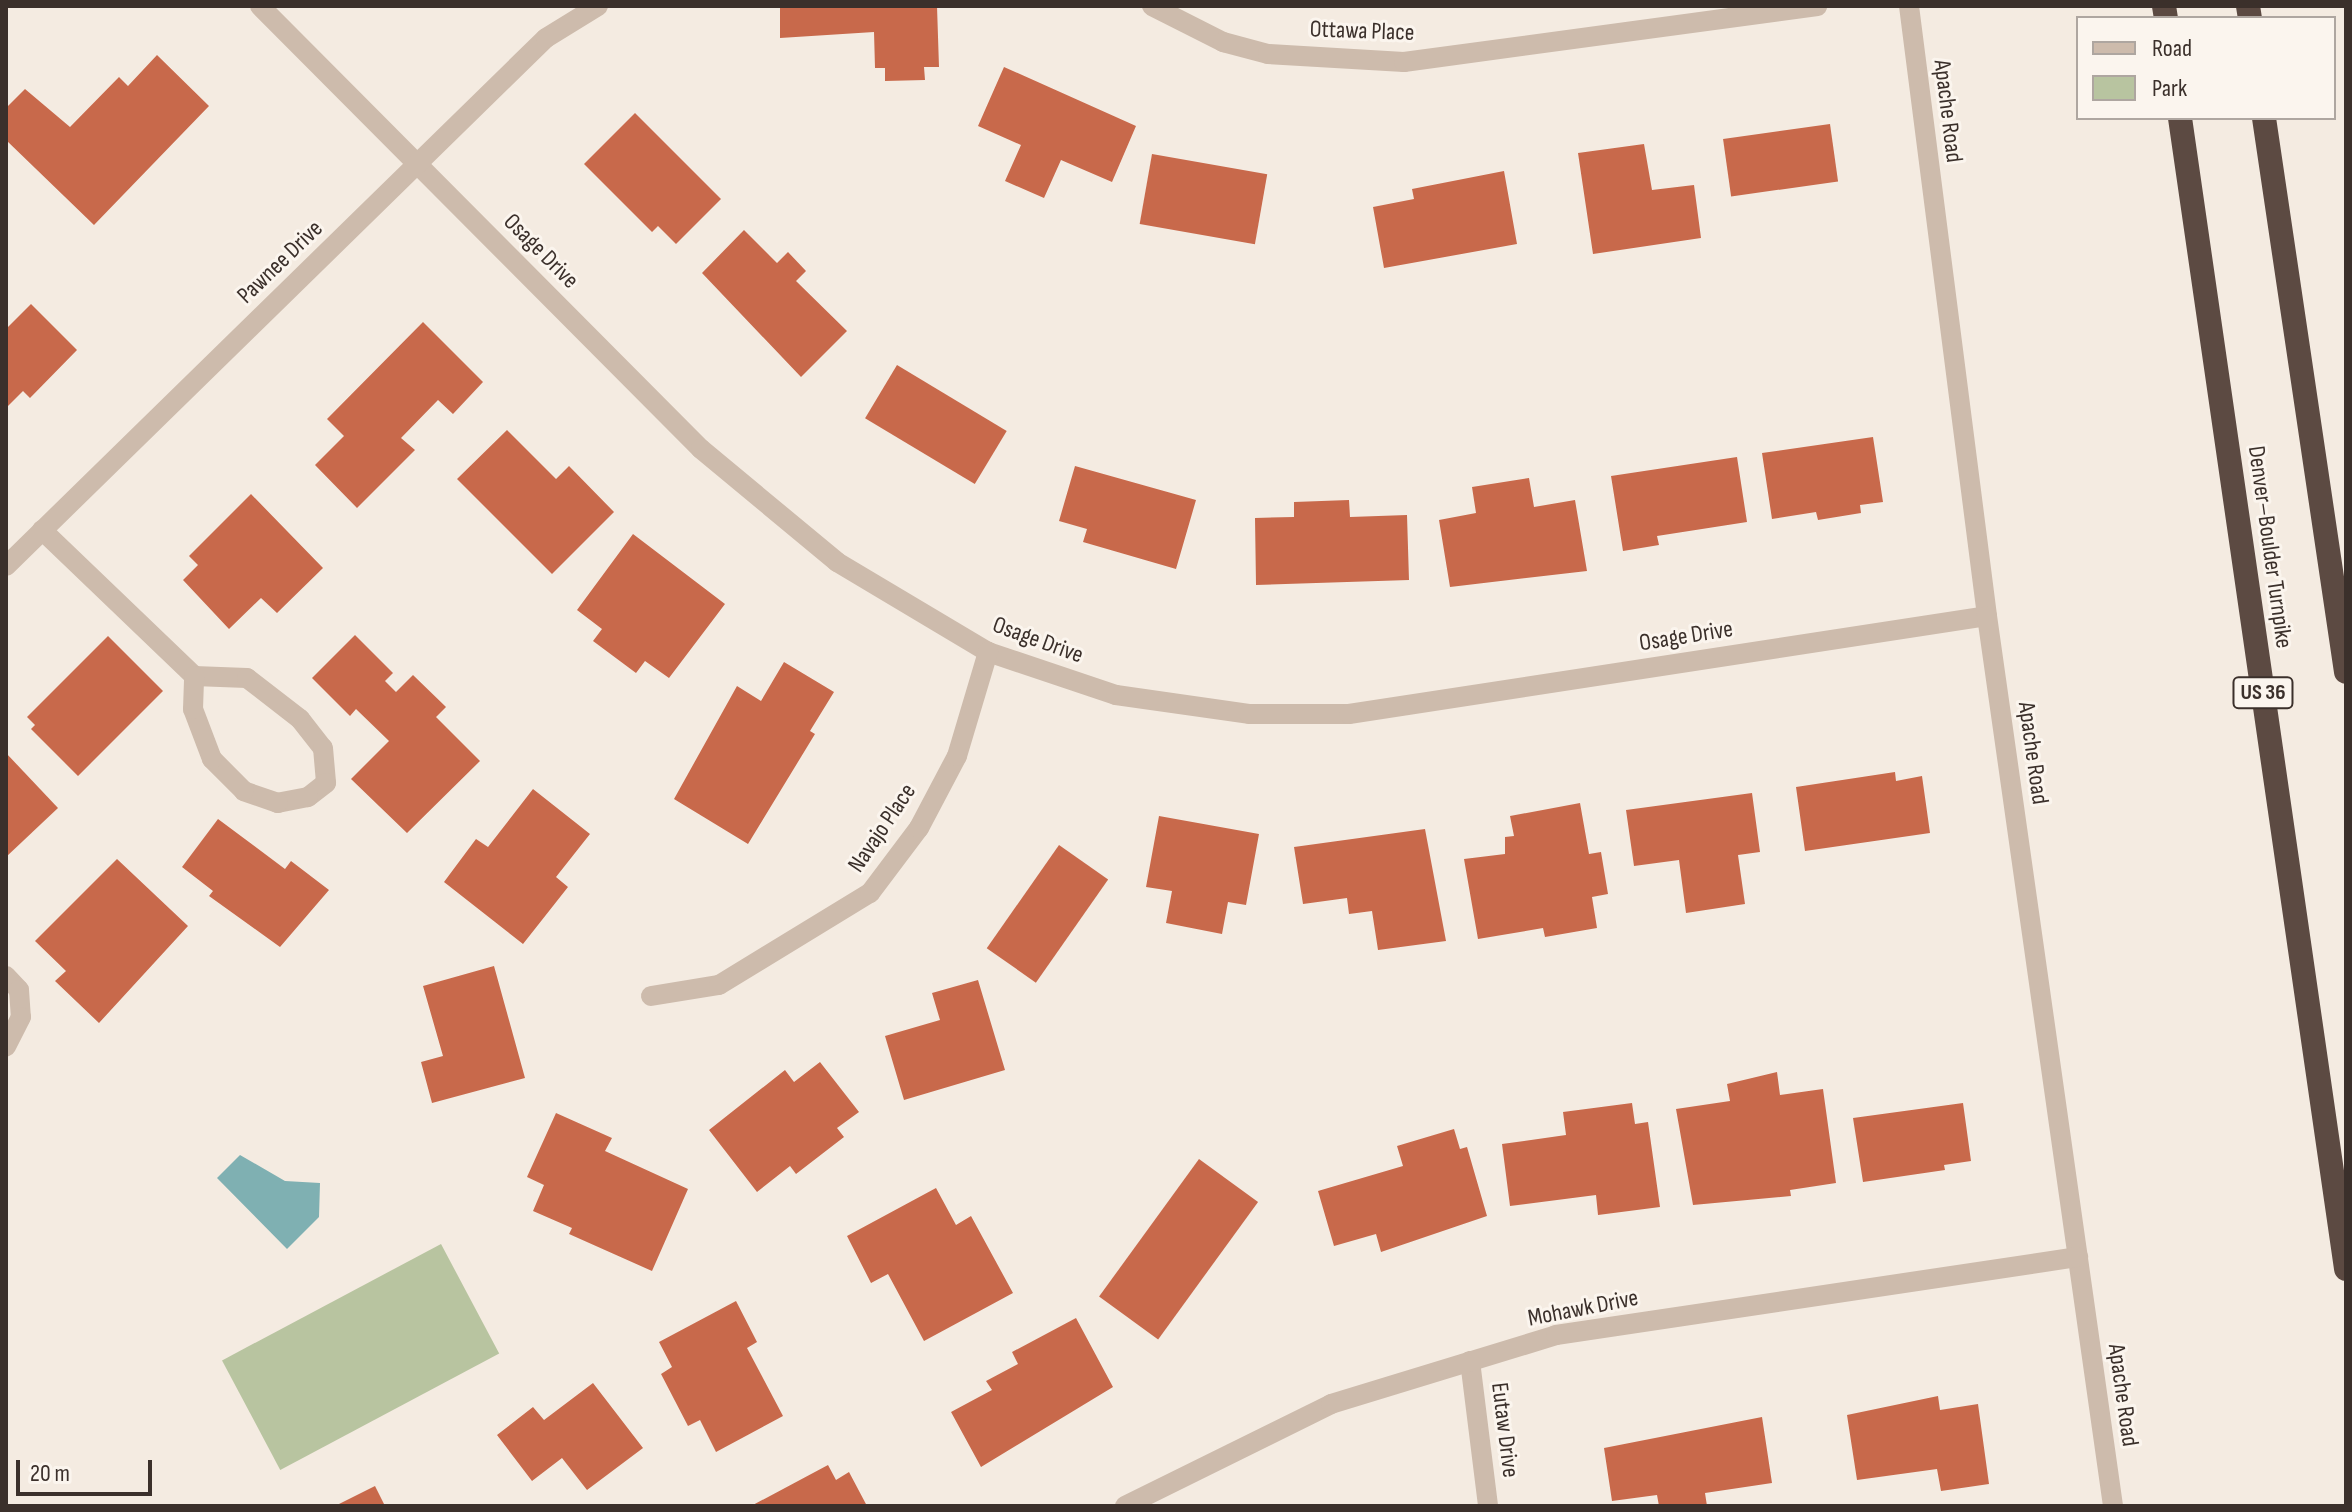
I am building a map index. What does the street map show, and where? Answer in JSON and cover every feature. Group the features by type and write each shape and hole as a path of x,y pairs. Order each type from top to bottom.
{"highway":[{"name":"Denver–Boulder Turnpike","path":"2180,120 2346,1269"},
{"path":"2264,120 2346,672"}],"street":[{"name":"Osage Drive","path":"260,6 701,449 837,562 988,652 1116,695 1249,714 1349,714 1987,616"},
{"name":"Pawnee Drive","path":"6,566 546,38 598,6"},
{"name":"Ottawa Place","path":"1152,6 1223,42 1268,54 1404,62 1817,6"},
{"name":"Apache Road","path":"1909,6 1987,616 2113,1506"},
{"path":"42,530 194,676 247,678 300,719 323,748 326,783 308,797 278,803 244,791 212,759 193,709 194,676"},
{"name":"Navajo Place","path":"651,996 719,985 870,893 919,828 957,756 988,652"},
{"path":"6,976 19,990 21,1017 6,1046"},
{"name":"Mohawk Drive","path":"1125,1506 1331,1404 1556,1335 2078,1257"},
{"name":"Eutaw Drive","path":"1470,1361 1488,1506"}],"green space":[{"path":"441,1244 499,1353 280,1470 222,1360"}],"water":[{"path":"240,1155 285,1181 320,1183 319,1217 287,1249 217,1178"}],"building":[{"path":"780,6 937,6 939,67 924,67 925,80 885,81 885,68 875,68 874,32 780,38"},
{"path":"157,55 209,106 94,225 6,140 6,108 25,89 70,127 119,77 128,86"},
{"path":"1004,67 1136,126 1112,182 1061,160 1044,198 1005,181 1021,145 978,126"},
{"path":"635,113 721,199 676,244 658,226 652,232 584,164"},
{"path":"1830,124 1838,181 1731,196 1723,139"},
{"path":"1644,144 1652,190 1694,185 1701,238 1593,254 1578,153"},
{"path":"1152,154 1267,174 1255,244 1140,224"},
{"path":"1504,171 1517,244 1384,268 1373,207 1414,199 1412,189"},
{"path":"744,230 777,263 788,252 806,271 796,281 847,331 801,377 702,273"},
{"path":"31,304 77,350 30,398 23,391 6,408 6,329"},
{"path":"423,322 483,382 453,414 438,400 401,438 415,450 357,508 315,465 344,436 327,419"},
{"path":"897,365 1007,431 975,484 865,418"},
{"path":"507,430 556,479 569,466 614,512 552,574 457,479"},
{"path":"1873,437 1883,502 1860,505 1861,513 1818,520 1816,512 1772,519 1762,453"},
{"path":"1737,457 1747,522 1657,536 1659,545 1623,551 1611,476"},
{"path":"1075,466 1196,500 1176,569 1083,542 1087,529 1059,521"},
{"path":"1529,478 1534,507 1575,500 1587,571 1450,587 1439,520 1476,513 1472,487"},
{"path":"251,494 323,568 277,613 261,598 229,629 183,580 198,565 189,556"},
{"path":"1349,500 1350,517 1407,515 1409,580 1256,585 1255,518 1294,517 1294,502"},
{"path":"633,534 725,604 669,678 645,661 636,673 593,641 602,629 577,610"},
{"path":"355,635 393,673 385,681 396,692 413,675 446,707 436,717 480,761 407,833 351,779 389,741 356,709 350,716 312,678"},
{"path":"108,636 163,691 78,776 31,729 35,725 27,717"},
{"path":"784,662 834,692 810,731 815,734 748,844 674,799 737,686 761,701"},
{"path":"6,753 58,808 6,857"},
{"path":"1895,772 1896,781 1922,776 1930,833 1805,851 1796,787"},
{"path":"533,789 590,834 556,877 568,887 523,944 444,882 476,839 488,847"},
{"path":"1752,793 1760,852 1738,855 1745,904 1686,913 1679,860 1634,866 1626,810"},
{"path":"1580,803 1589,854 1601,852 1608,894 1592,897 1597,928 1545,937 1543,928 1478,939 1464,859 1505,854 1505,837 1514,836 1510,816"},
{"path":"1159,816 1259,834 1246,905 1228,902 1222,934 1166,923 1172,891 1146,887"},
{"path":"218,819 285,869 291,861 329,890 280,947 209,896 213,891 182,867"},
{"path":"1425,829 1446,941 1378,950 1372,911 1349,914 1347,898 1303,904 1294,847"},
{"path":"1059,845 1108,879 1036,983 987,948"},
{"path":"117,859 188,926 99,1023 55,981 66,971 35,941"},
{"path":"494,966 525,1078 432,1103 421,1062 443,1056 423,986"},
{"path":"978,980 1005,1070 904,1100 885,1036 940,1020 932,993"},
{"path":"820,1062 859,1112 837,1128 844,1137 796,1174 790,1166 757,1192 709,1130 785,1070 794,1082"},
{"path":"1777,1072 1780,1095 1823,1089 1836,1183 1790,1190 1791,1196 1693,1205 1676,1109 1730,1101 1727,1084"},
{"path":"1632,1103 1635,1124 1648,1122 1660,1207 1598,1215 1596,1195 1510,1206 1502,1144 1566,1135 1563,1112"},
{"path":"1963,1103 1971,1161 1944,1165 1945,1170 1863,1182 1853,1118"},
{"path":"556,1113 612,1138 605,1151 688,1189 652,1271 569,1234 572,1228 533,1211 544,1185 527,1177"},
{"path":"1454,1129 1460,1149 1467,1147 1487,1216 1381,1252 1376,1234 1334,1246 1318,1191 1403,1166 1397,1146"},
{"path":"1199,1159 1258,1202 1158,1339 1099,1297"},
{"path":"936,1188 956,1225 971,1216 1013,1293 924,1341 888,1274 871,1283 847,1236"},
{"path":"736,1301 757,1342 747,1348 783,1416 716,1452 700,1420 688,1426 661,1374 672,1367 659,1342"},
{"path":"1076,1318 1113,1387 981,1467 951,1412 992,1390 986,1381 1018,1364 1012,1352"},
{"path":"593,1383 643,1448 587,1490 562,1458 532,1481 497,1435 533,1407 544,1420"},
{"path":"1938,1396 1940,1410 1978,1404 1989,1484 1941,1491 1937,1469 1857,1480 1847,1415"},
{"path":"1762,1417 1772,1483 1705,1493 1707,1506 1659,1506 1657,1495 1612,1501 1604,1448"},
{"path":"828,1465 836,1480 849,1472 867,1506 751,1506"},
{"path":"375,1486 385,1506 335,1506"}]}
